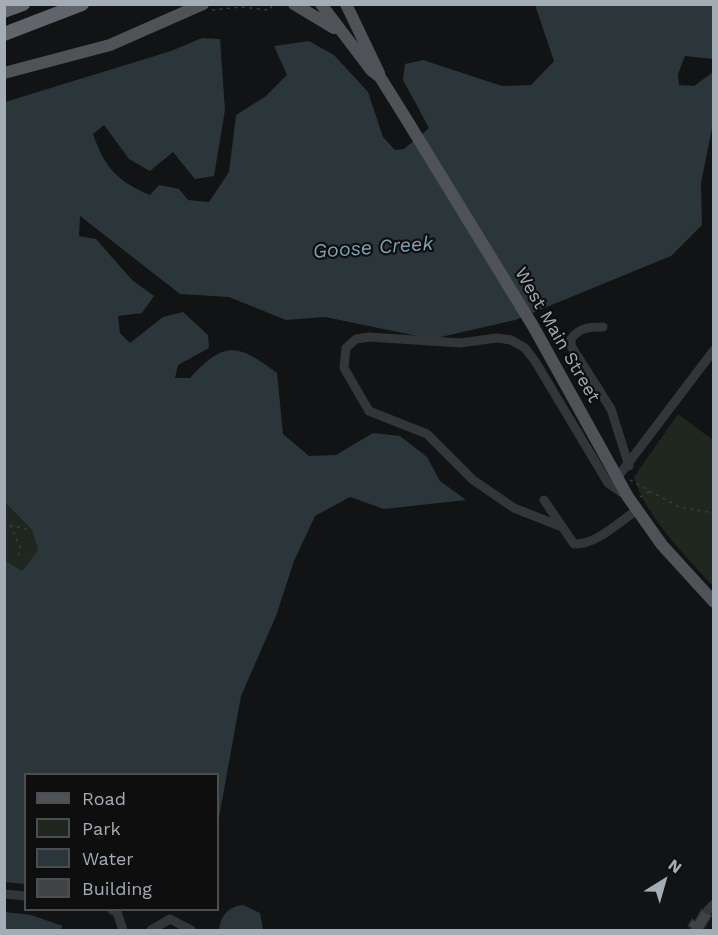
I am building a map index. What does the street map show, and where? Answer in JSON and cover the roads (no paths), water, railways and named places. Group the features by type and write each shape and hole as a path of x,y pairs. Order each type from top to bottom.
{"highway":[{"path":"4,11 22,4"},
{"path":"4,34 82,4"}],"main road":[{"path":"4,73 110,45 202,4"},
{"path":"294,4 327,22 345,37"},
{"name":"West Main Street","path":"321,4 345,37 380,77 405,117 626,479 628,497 662,545 714,602"},
{"name":"West Main Street","path":"346,4 378,67 380,77"}],"street":[{"path":"603,327 589,327 580,330 571,339 571,346 611,409 629,466"},
{"path":"562,526 514,508 473,480 427,434 369,411 344,368 346,348 356,339 369,337 428,343 460,343 497,338 512,340 525,348 535,361 608,483 628,497"},
{"path":"626,479 629,466 714,350"},
{"path":"544,500 574,544 583,545 637,510"},
{"path":"4,894 24,896"},
{"path":"115,911 123,930"},
{"path":"151,930 170,919 191,930"}],"water":[{"name":"Goose Creek","path":"535,5 713,5 713,59 685,56 678,74 679,85 694,86 713,72 713,123 701,183 702,225 671,256 515,320 432,339 325,317 286,320 229,297 180,294 80,216 79,236 96,239 132,280 154,296 142,313 118,316 120,333 130,343 163,317 183,312 208,335 209,348 178,365 175,378 190,378 212,357 222,352 231,350 251,356 277,373 283,434 309,456 336,455 373,433 400,436 427,457 440,481 466,500 384,509 350,497 315,516 294,561 276,616 241,696 219,817 219,773 24,773 24,884 5,882 5,560 22,571 38,550 32,530 5,503 5,102 171,51 202,38 220,39 225,110 214,176 195,179 173,152 150,171 129,159 104,125 93,134 108,165 121,179 139,190 150,195 159,185 179,189 188,200 209,202 229,172 236,115 266,96 287,75 274,46 309,41 334,55 368,92 383,137 395,150 404,149 429,128 403,80 405,64 423,60 502,86 531,85 554,61"},
{"path":"243,905 260,913 263,930 219,930 221,920 226,913"},
{"path":"5,912 31,915 63,926 60,930 5,930"}]}
